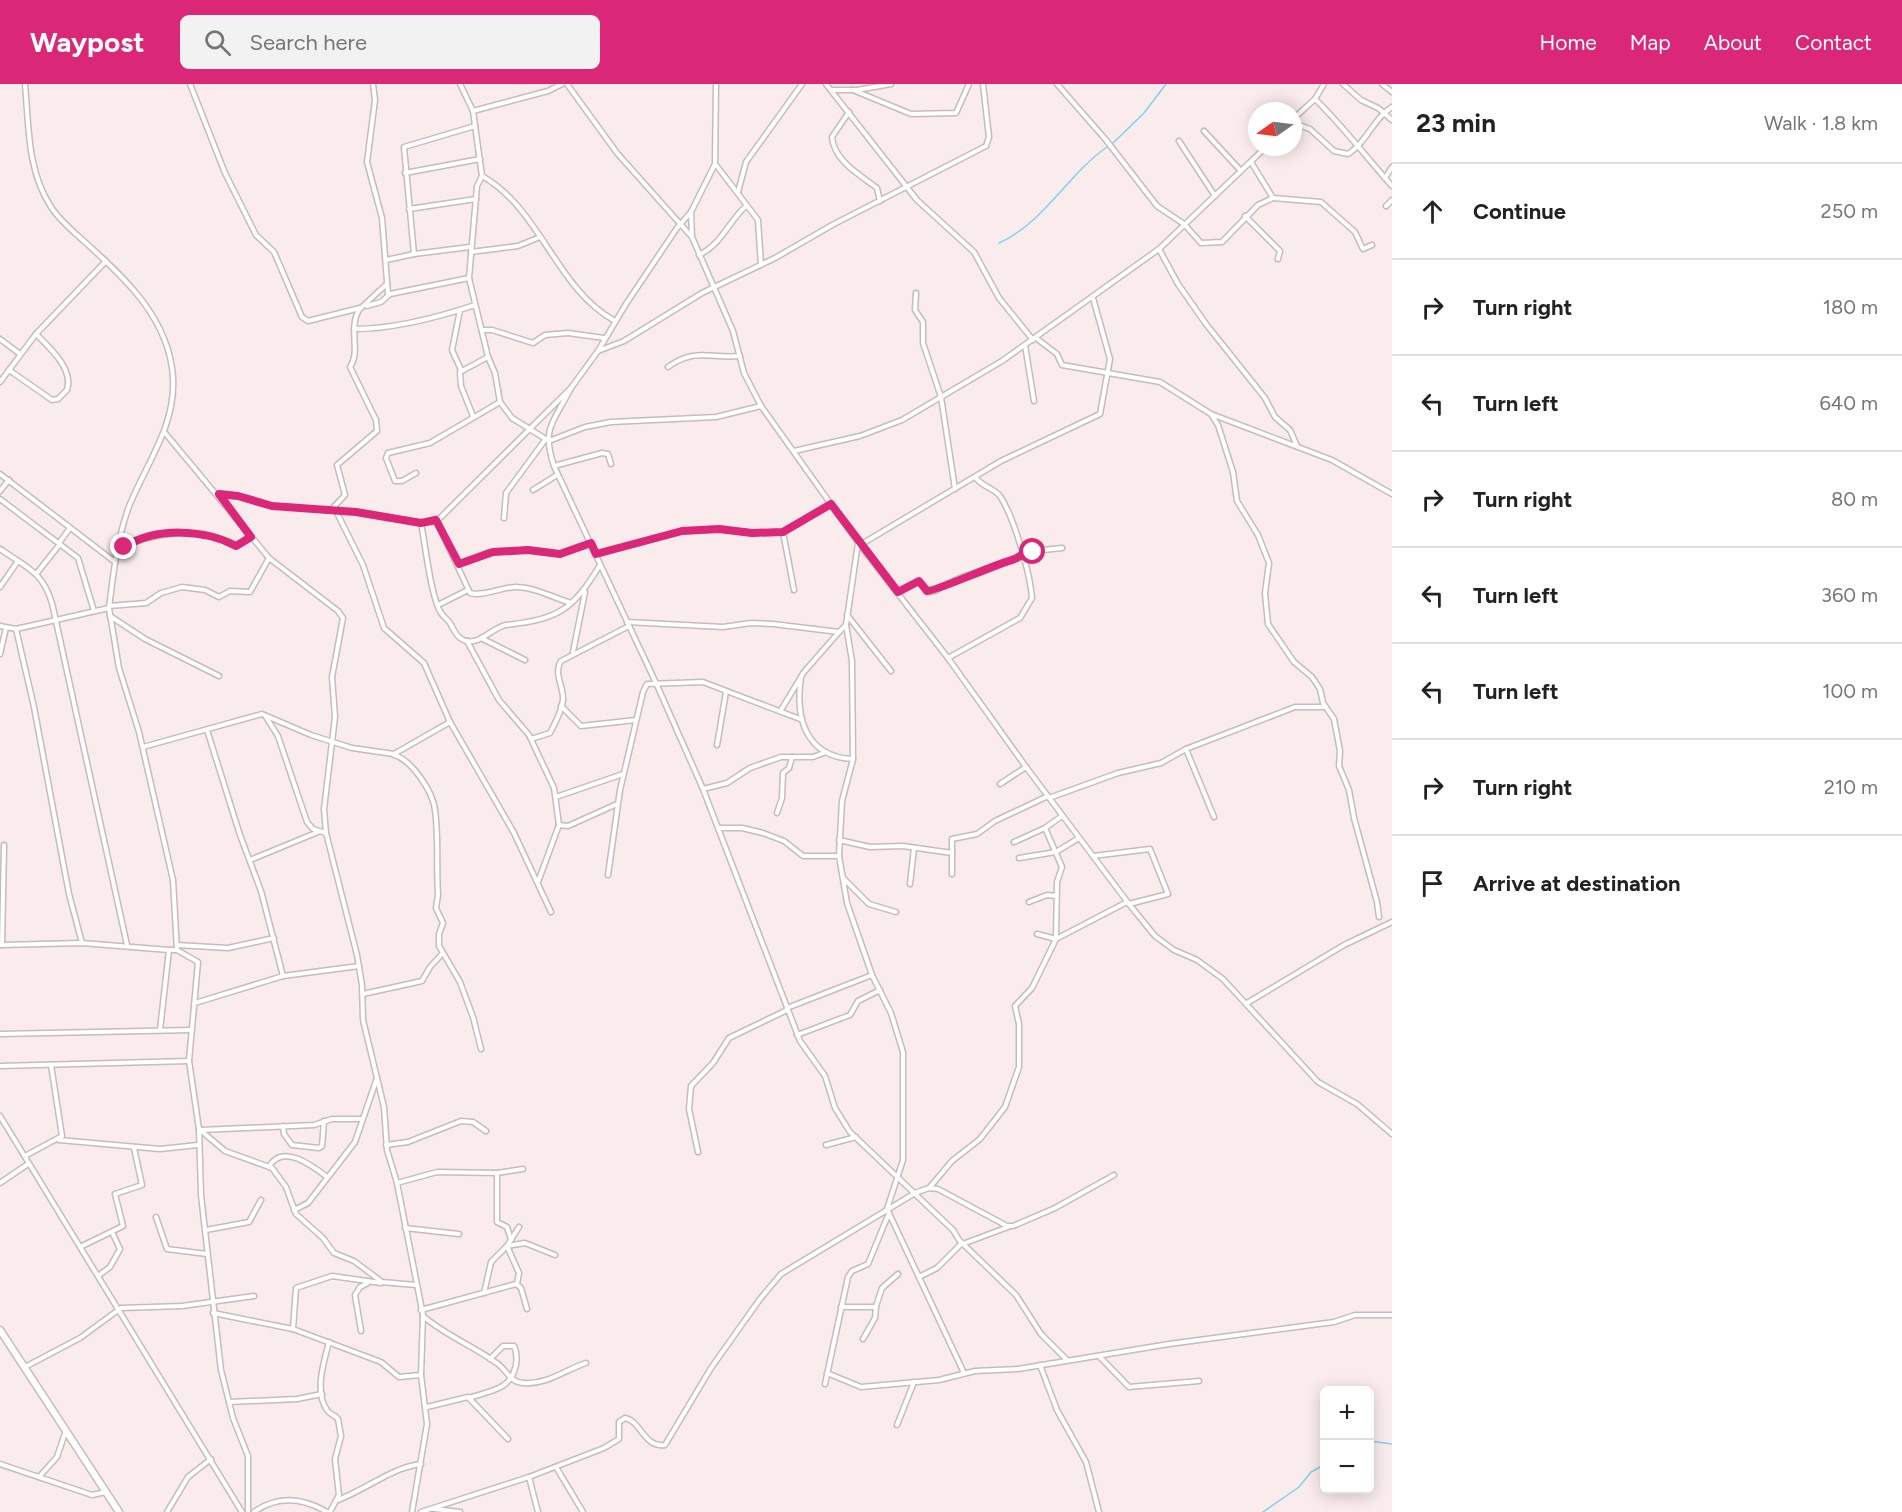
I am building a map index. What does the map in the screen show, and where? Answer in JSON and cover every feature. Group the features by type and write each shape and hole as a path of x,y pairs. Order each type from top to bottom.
{"main road":[{"path":"0,1330 119,1512"}],"street":[{"path":"25,84 30,151 46,198 65,224 141,296 165,343 173,376 173,390 165,433 128,511 115,562 109,607 119,668 143,747 175,895 177,947"},
{"path":"190,84 225,173 256,235 274,252 304,320 381,302 388,294 469,278"},
{"path":"373,84 375,99 367,162 382,218 388,294"},
{"path":"460,84 473,111 482,176 477,186 469,278 484,330 488,357 495,373 500,402 507,413 545,440 557,475 591,543 703,789 797,1035 825,1076 835,1107 856,1137 954,1230 964,1244 1016,1295 1041,1334 1066,1359"},
{"path":"473,111 548,91 562,84"},
{"path":"567,84 617,153 692,237"},
{"path":"504,518 506,493 545,440 571,388 598,351 615,321 691,212 715,164 716,84"},
{"path":"738,192 746,162 802,84"},
{"path":"826,84 907,187 933,216 974,252 999,298 1034,339 1056,353 1062,365 1109,371 1122,376 1160,382 1211,414 1332,460 1392,495"},
{"path":"831,90 853,90 891,84"},
{"path":"853,90 911,114 926,111 952,115 956,113 969,84"},
{"path":"598,351 624,341 713,288 761,265 834,224 988,144 983,84"},
{"path":"1057,84 1106,140 1157,206 1184,224 1198,241 1219,243 1258,205 1274,198 1320,201 1355,232 1363,249 1371,244"},
{"path":"1302,112 1315,99 1324,84"},
{"path":"1343,84 1359,98 1384,112 1392,120"},
{"path":"1382,84 1392,92"},
{"path":"1315,99 1392,186"},
{"path":"1302,125 1310,129 1335,152 1348,154 1358,146 1384,112 1392,107"},
{"path":"849,112 832,137 833,146 848,165 878,188 880,201"},
{"path":"414,254 405,173 405,146 475,126"},
{"path":"1204,131 1241,171"},
{"path":"1179,141 1215,196"},
{"path":"794,451 878,430 902,420 1025,345 1159,249 1257,156"},
{"path":"405,173 480,159"},
{"path":"1251,162 1274,198"},
{"path":"715,164 738,192 759,224 761,265"},
{"path":"1385,178 1392,167"},
{"path":"482,176 507,193 567,278 603,314 615,321"},
{"path":"409,209 476,198"},
{"path":"1386,206 1392,200"},
{"path":"699,255 717,244 735,217 746,206"},
{"path":"691,212 692,237 733,331 744,373 761,406 859,543 948,658 1128,903 1155,936 1174,950 1197,960 1223,979 1318,1082 1356,1104 1392,1134"},
{"path":"1245,216 1280,250 1278,259"},
{"path":"386,260 414,254 518,246 540,237"},
{"path":"1159,249 1178,284 1206,324 1265,398 1275,417 1290,430 1297,447"},
{"path":"0,382 36,334 106,261"},
{"path":"330,511 345,495 338,464 375,434 378,428 350,369 354,359 354,329 363,307 387,284"},
{"path":"916,293 915,310 923,322 923,343 940,397 955,489"},
{"path":"859,543 1001,461 1098,416 1101,412 1110,359 1093,298"},
{"path":"354,329 378,328 475,305"},
{"path":"460,310 452,350 461,370 461,386 473,416"},
{"path":"484,330 492,330 533,343 545,335 567,333 604,338"},
{"path":"9,370 52,400 58,399 67,390 68,378 61,363 36,334"},
{"path":"0,339 20,354"},
{"path":"1025,345 1034,401"},
{"path":"668,367 684,357 695,354 740,356"},
{"path":"461,370 488,357"},
{"path":"219,494 238,496 272,506 336,511 421,523 436,520 571,388"},
{"path":"416,473 402,481 395,481 386,458 388,453 430,443 500,402"},
{"path":"545,440 611,422 674,421 716,417 761,406"},
{"path":"1211,414 1218,425 1233,472 1237,501 1258,535 1269,563 1265,593 1268,624 1294,662 1311,674 1325,707 1334,719 1340,751 1339,766 1349,790 1377,902 1378,917"},
{"path":"165,433 219,494 270,558 342,615 339,652 332,677 335,717 324,809 327,833 359,966 363,994 362,1014 386,1119 386,1146 397,1183 422,1313 421,1375 427,1407 421,1464 412,1512"},
{"path":"554,466 602,453 608,454 611,464"},
{"path":"0,474 115,562"},
{"path":"533,490 557,475"},
{"path":"948,658 1024,614 1032,598 1022,554 1001,498 982,486 975,477"},
{"path":"0,491 9,480"},
{"path":"0,499 80,561 94,611"},
{"path":"596,554 682,531 719,529 752,533 783,532 831,504"},
{"path":"336,511 363,565 386,632 424,663 450,723 514,833 551,912"},
{"path":"436,520 459,564 468,590"},
{"path":"421,523 440,612 458,636 466,640 482,638 506,625 547,619 585,591 601,565"},
{"path":"37,573 70,528"},
{"path":"118,551 151,536 183,532 225,539 236,546 251,537"},
{"path":"783,532 794,590"},
{"path":"459,564 493,552 528,550 560,554 591,543"},
{"path":"825,1383 849,1274 868,1264 888,1211 896,1177 903,1160 904,1062 891,1013 872,975 847,903 839,855 843,801 853,759 852,661 846,625 859,543"},
{"path":"898,592 919,581 927,591 932,592 1022,554 1062,548"},
{"path":"0,549 37,573 47,587 127,945"},
{"path":"0,626 16,629 109,607 147,603 161,593 182,587 205,590 219,597 230,591 250,592 270,558"},
{"path":"0,587 18,561"},
{"path":"438,605 468,590 478,594 500,587 521,587 571,603"},
{"path":"573,653 585,591"},
{"path":"847,615 891,671"},
{"path":"110,616 144,639 219,676"},
{"path":"531,739 550,733 561,706 563,696 558,665 573,653 628,624 723,627 751,623 839,632"},
{"path":"781,710 801,677 846,625"},
{"path":"0,654 6,628"},
{"path":"16,629 78,933 82,943"},
{"path":"482,638 525,660"},
{"path":"466,640 499,700 531,739 552,783 559,825 537,882"},
{"path":"801,677 800,719 808,736 835,758 853,759"},
{"path":"608,875 617,804 644,688 656,683 703,682 800,719"},
{"path":"717,745 726,692"},
{"path":"561,706 581,726 636,720"},
{"path":"952,874 951,842 954,837 977,834 995,821 1048,796 1118,773 1161,763 1186,749 1295,706 1325,707"},
{"path":"262,714 278,736 309,826 319,832 327,833"},
{"path":"143,747 262,714 311,735 373,753 404,757 413,767 435,807 438,895 436,908 443,923 438,940 442,954 459,981 473,1017 481,1049"},
{"path":"394,754 450,723"},
{"path":"207,730 250,860 283,976"},
{"path":"1186,749 1214,817"},
{"path":"703,789 731,781 753,766 787,755 817,757 826,752"},
{"path":"777,813 782,798 783,773 789,768 792,757"},
{"path":"1000,784 1026,766"},
{"path":"556,797 624,774"},
{"path":"559,825 568,826 617,804"},
{"path":"1014,842 1044,828 1062,816"},
{"path":"718,828 742,828 763,833 784,842 803,856 839,855"},
{"path":"421,1512 529,1477 616,1442 619,1422 625,1418 630,1419 647,1439 656,1445 665,1445 711,1368 781,1274 915,1193 929,1188 952,1161 980,1139 1005,1107 1019,1067 1016,1003 1032,988 1056,939 1056,896 1062,867 1044,828"},
{"path":"250,860 319,832"},
{"path":"1018,858 1056,852 1079,838"},
{"path":"839,840 870,848 914,848 952,853"},
{"path":"4,845 1,945 82,943 169,950 196,944 228,948 274,938"},
{"path":"910,884 914,848"},
{"path":"1056,939 1128,903 1168,894 1150,849 1093,856"},
{"path":"842,877 869,904 896,912"},
{"path":"1029,902 1047,895 1056,896"},
{"path":"1247,1003 1344,945 1392,922"},
{"path":"71,943 78,933"},
{"path":"1037,934 1046,934 1056,939"},
{"path":"177,947 198,962 189,1061 200,1129 198,1145 213,1313 221,1370 229,1402 248,1455 248,1512"},
{"path":"160,1030 169,950"},
{"path":"363,994 422,981 430,967 442,954"},
{"path":"195,1003 283,976 359,966"},
{"path":"698,1152 689,1108 691,1086 713,1063 729,1038 787,1009 872,975"},
{"path":"797,1035 850,1015 858,1000 880,990"},
{"path":"0,1034 191,1029"},
{"path":"0,1066 189,1061"},
{"path":"51,1065 62,1134 59,1140"},
{"path":"294,1210 308,1203 359,1136 361,1119 377,1077"},
{"path":"0,1116 242,1512"},
{"path":"200,1129 317,1124 324,1121 361,1119"},
{"path":"283,1126 284,1134 292,1145 319,1148 322,1146 324,1121"},
{"path":"386,1146 408,1142 461,1121 473,1122 486,1131"},
{"path":"200,1129 225,1151 269,1167 280,1176 301,1221 323,1238 330,1250 359,1265 382,1282"},
{"path":"826,1145 856,1137"},
{"path":"25,1156 59,1140 89,1140 134,1148 169,1149 198,1145"},
{"path":"80,1247 123,1226 116,1192 142,1185 134,1148"},
{"path":"269,1167 274,1161 286,1156 307,1162 327,1177"},
{"path":"0,1183 28,1164"},
{"path":"397,1183 437,1172 497,1173 523,1169"},
{"path":"497,1173 497,1222 507,1227 511,1240"},
{"path":"919,1277 933,1271 964,1244 1055,1208 1114,1175"},
{"path":"929,1188 946,1192 1010,1226"},
{"path":"206,1230 249,1222 261,1200"},
{"path":"888,1211 964,1373"},
{"path":"156,1217 167,1250 207,1254"},
{"path":"483,1293 491,1262 507,1246 519,1227"},
{"path":"405,1228 459,1234"},
{"path":"98,1276 111,1267 120,1249 112,1232"},
{"path":"507,1246 525,1243 555,1255"},
{"path":"507,1246 519,1273 517,1284 528,1309"},
{"path":"863,1339 875,1318 882,1288 898,1274"},
{"path":"293,1329 296,1288 332,1275 369,1282 416,1285"},
{"path":"361,1331 354,1295 360,1287 369,1282"},
{"path":"422,1313 517,1284"},
{"path":"24,1367 80,1338 119,1310 130,1307 182,1306 254,1296"},
{"path":"841,1307 876,1306"},
{"path":"213,1313 293,1329 381,1362 399,1377 421,1375"},
{"path":"422,1313 441,1331 490,1359 520,1383 538,1383 586,1363"},
{"path":"827,1373 861,1387 939,1380 964,1373 1040,1365 1066,1359 1334,1322 1355,1315 1392,1315"},
{"path":"254,1512 270,1503 288,1499 310,1503 329,1512 338,1500 340,1486 335,1459 342,1436 338,1419 326,1408 321,1378 329,1342"},
{"path":"427,1407 469,1398 505,1386 511,1378 517,1358 514,1347 502,1346 490,1359"},
{"path":"1098,1355 1129,1387 1199,1381"},
{"path":"1040,1365 1057,1410 1086,1462 1099,1512"},
{"path":"897,1425 915,1382"},
{"path":"229,1402 297,1399 322,1394"},
{"path":"469,1398 508,1439"},
{"path":"39,1477 57,1457 66,1430"},
{"path":"167,1512 185,1480 211,1460"},
{"path":"0,1464 92,1495 106,1492"},
{"path":"338,1500 372,1486 407,1465 421,1464"},
{"path":"556,1466 583,1512"},
{"path":"529,1477 538,1512"},
{"path":"432,1508 460,1512"}],"waterway":[{"path":"1112,144 1144,113 1166,84"},
{"path":"999,243 1030,223 1093,158 1107,147"},
{"path":"1374,1442 1392,1444"},
{"path":"1263,1512 1299,1487 1311,1472 1320,1467"}],"route":[{"path":"124,547 142,538 183,532 225,539 233,546 245,543 251,537 219,494 296,509 356,512 379,518 421,523 436,520 459,564 485,553 528,550 560,554 591,543 596,554 682,531 719,529 752,533 783,532 789,531 809,516 831,504 898,592 919,581 927,591 932,592 959,578 1005,560 1013,560 1024,552 1033,552"}]}
